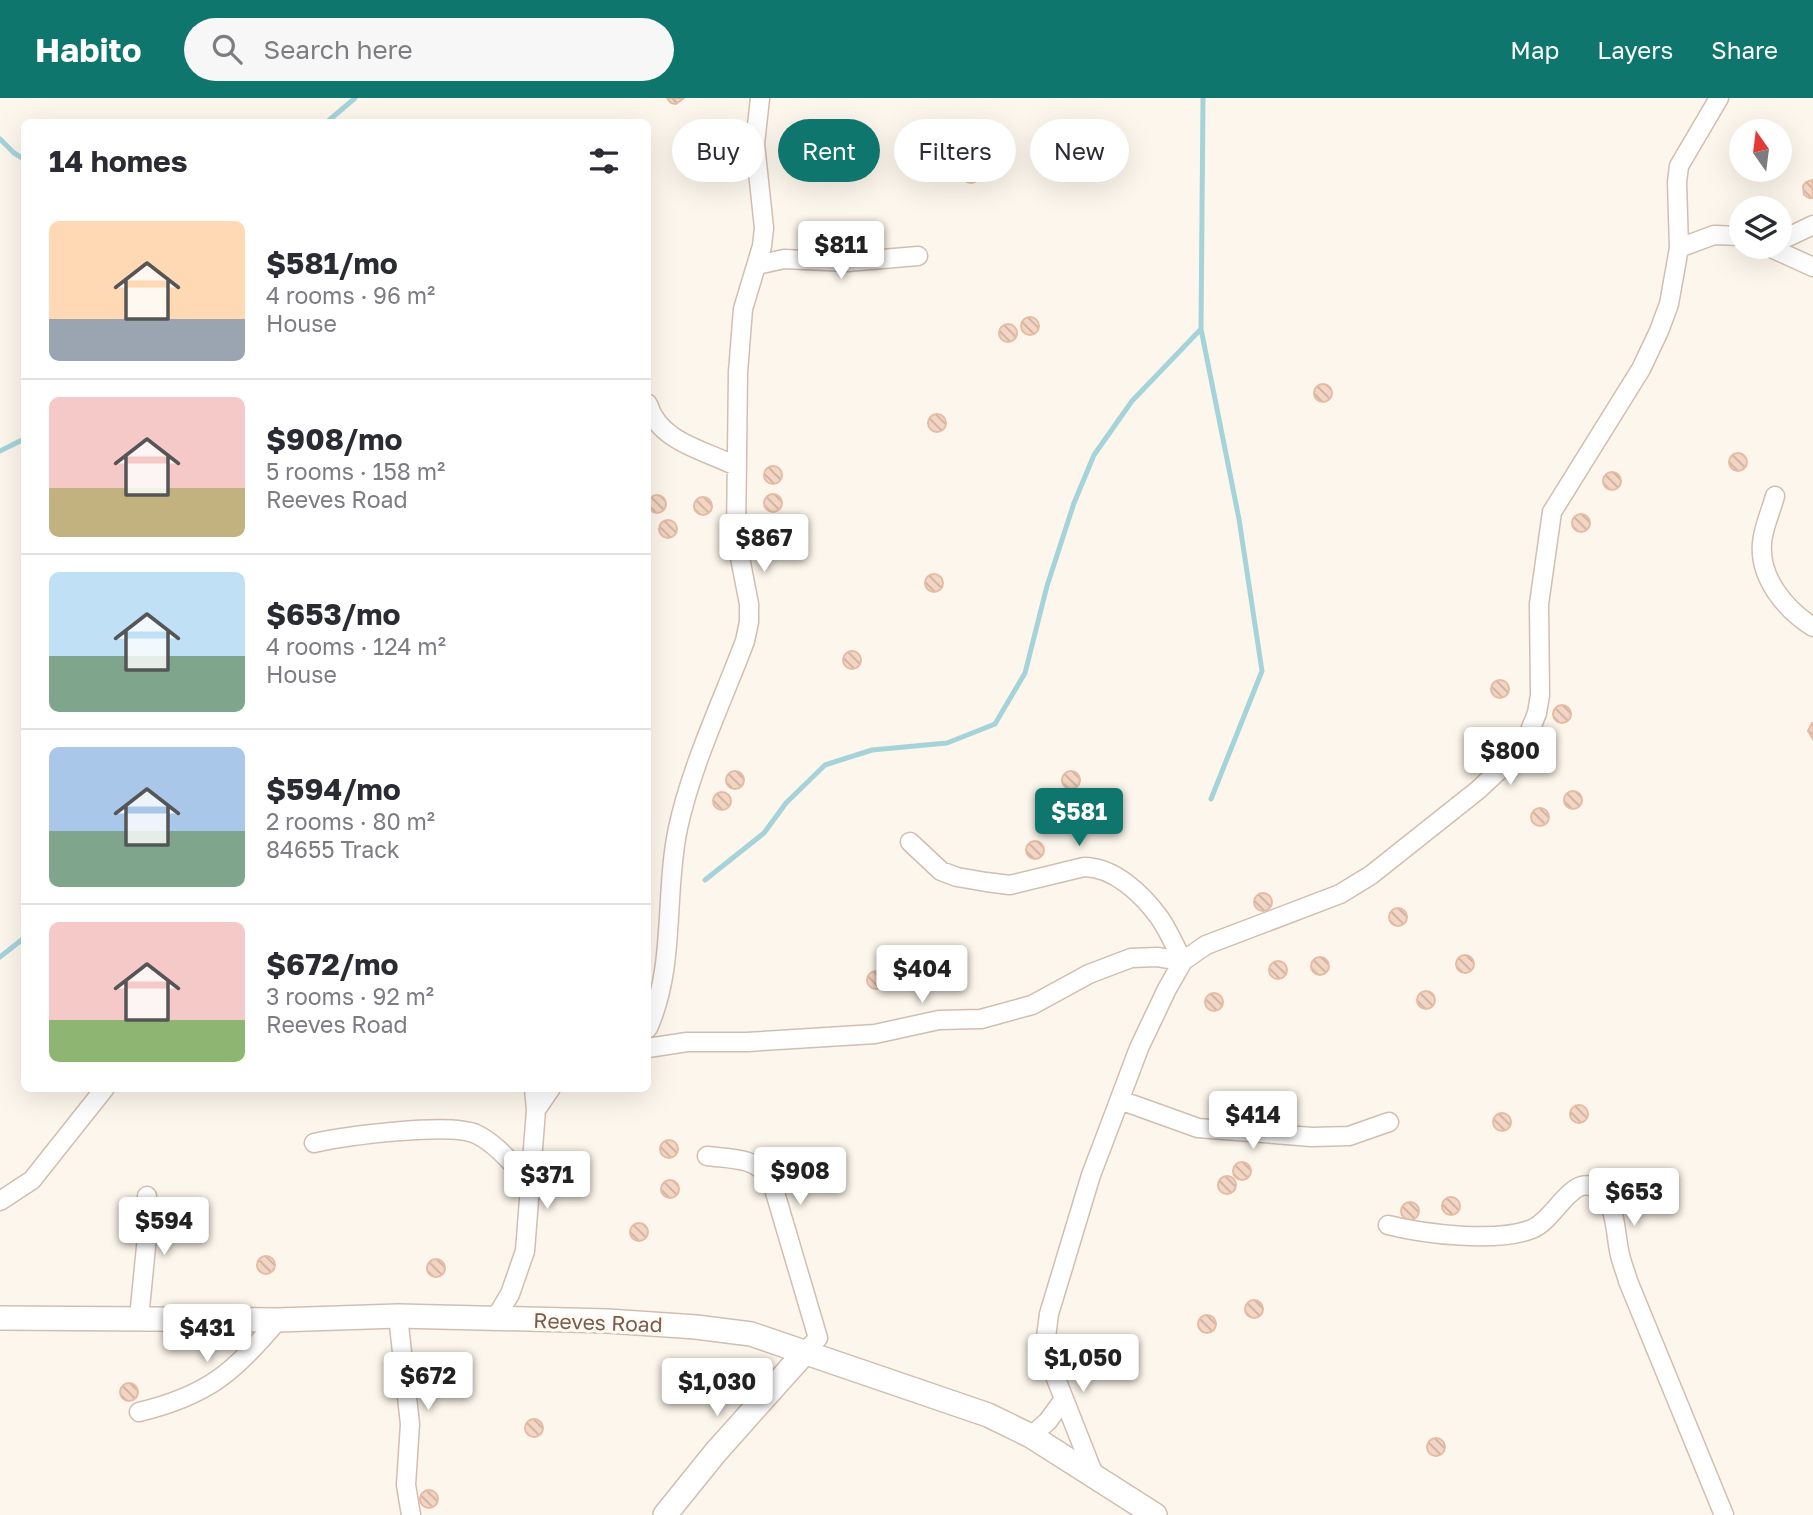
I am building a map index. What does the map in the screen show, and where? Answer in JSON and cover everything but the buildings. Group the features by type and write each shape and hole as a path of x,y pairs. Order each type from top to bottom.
{"street":[{"path":"651,1021 664,979 671,871 679,825 698,764 745,641 749,622 746,582 736,537 736,466 740,331 764,228 755,144 760,98"},
{"path":"1094,1475 1046,1350 1046,1337 1049,1314 1091,1175 1139,1048 1183,961 1193,952 1340,894 1371,875 1478,790 1523,748 1537,713 1540,695 1539,604 1552,512 1641,369 1659,331 1669,304 1678,248 1679,166 1719,98"},
{"path":"1792,235 1813,225"},
{"path":"1678,248 1714,235 1729,236"},
{"path":"757,265 792,259 847,262 918,256"},
{"path":"1792,257 1813,267"},
{"path":"651,411 658,427 670,435 736,466"},
{"path":"1775,496 1762,540 1765,568 1785,604 1813,627"},
{"path":"910,842 941,871 986,882 1010,885 1084,867 1109,871 1143,900 1159,918 1183,961"},
{"path":"651,1048 687,1042 747,1042 875,1034 939,1020 981,1019 1032,1005 1089,974 1131,958 1157,957 1183,961"},
{"path":"0,1201 32,1180 102,1092"},
{"path":"495,1319 510,1294 526,1251 536,1110 534,1092"},
{"path":"536,1110 548,1092"},
{"path":"1120,1100 1198,1128 1312,1137 1349,1136 1389,1122"},
{"path":"314,1143 341,1136 460,1129 486,1139 529,1181"},
{"path":"665,1515 715,1453 812,1345 771,1179 763,1167 749,1160 707,1156"},
{"path":"1388,1225 1444,1234 1509,1236 1544,1224 1577,1186 1587,1185 1601,1192 1610,1206 1620,1255 1641,1314 1724,1515"},
{"path":"139,1318 148,1227 147,1196"},
{"path":"398,1316 410,1424 406,1485 411,1515"},
{"name":"Reeves Road","path":"0,1318 278,1320 398,1316 608,1321 751,1334 812,1345 988,1415 1031,1436 1154,1515"},
{"path":"139,1412 182,1400 204,1389 228,1373 278,1320"},
{"path":"1031,1436 1048,1421 1064,1399"}],"waterway":[{"path":"330,119 355,98"},
{"path":"1203,98 1201,329 1239,519 1262,671 1211,799"},
{"path":"0,139 21,157"},
{"path":"705,880 764,833 786,803 825,765 872,750 947,743 995,724 1025,673 1047,586 1074,503 1094,455 1132,401 1201,329"},
{"path":"0,451 21,440"},
{"path":"0,957 21,940"}]}
